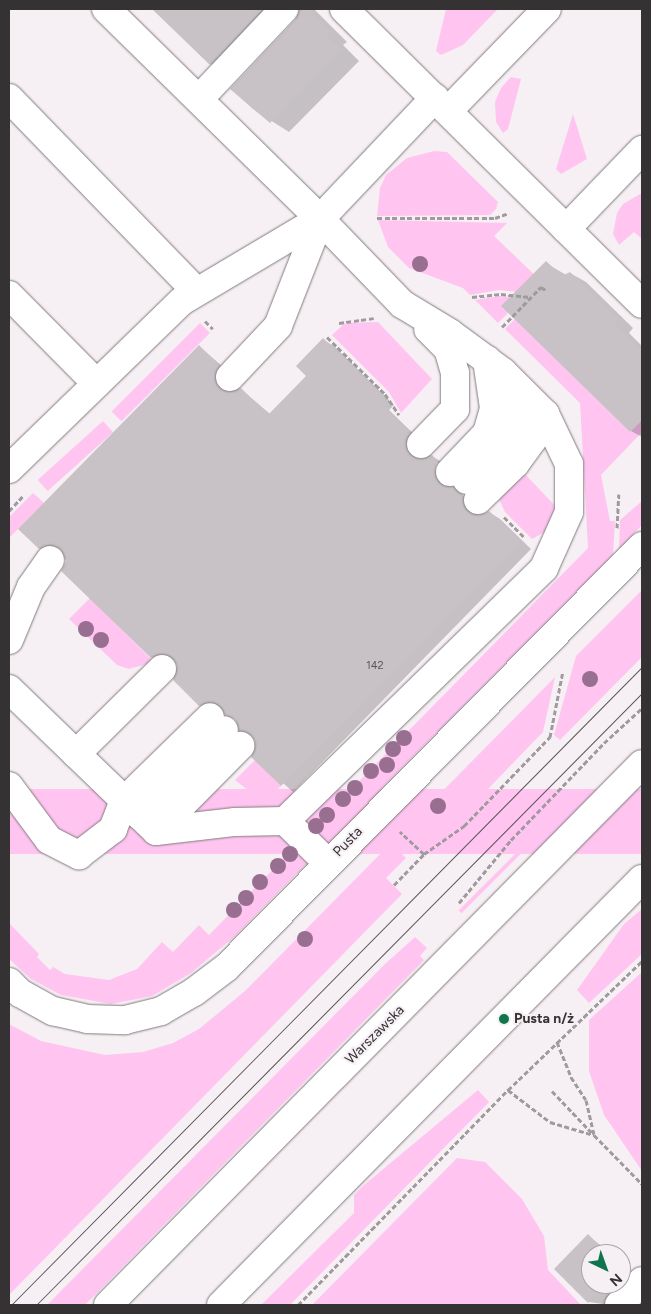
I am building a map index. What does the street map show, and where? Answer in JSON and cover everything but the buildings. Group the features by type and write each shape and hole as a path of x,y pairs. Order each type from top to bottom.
{"main road":[{"path":"106,9 320,219 448,349 455,373 455,409 420,444"},
{"path":"199,100 284,9"},
{"path":"344,9 642,304"},
{"path":"9,470 96,383 196,291 320,219 441,104 547,9"},
{"path":"9,98 196,291"},
{"path":"566,229 642,150"},
{"path":"230,377 278,326 320,219"},
{"path":"9,295 96,383"},
{"path":"9,690 140,816 235,822 285,821 544,568 569,512 569,464 545,414 487,360 450,332 402,304"},
{"path":"472,492 494,408 487,360"},
{"path":"472,492 514,430 520,389"},
{"path":"472,492 515,464 533,439 545,414"},
{"name":"Pusta","path":"9,982 20,993 53,1011 87,1019 125,1020 161,1011 227,967 642,546"},
{"path":"9,640 31,587 50,560"},
{"path":"76,754 162,669"},
{"path":"9,815 48,840 79,855 113,829 140,816 225,731 140,816"},
{"name":"Warszawska","path":"108,1305 642,764"},
{"path":"9,786 48,840"},
{"path":"285,821 328,863"},
{"path":"221,1305 642,879"},
{"path":"618,1305 642,1281"}],"path":[{"path":"377,218 495,218 512,212"},
{"path":"502,327 541,287 547,291"},
{"path":"472,297 501,294 531,297"},
{"path":"339,323 375,318"},
{"path":"203,319 214,329"},
{"path":"327,337 385,394 399,415"},
{"path":"472,492 524,537"},
{"path":"394,885 424,854 464,826 550,737 564,663"},
{"path":"456,907 511,840 604,742 642,708"},
{"path":"396,828 424,854"},
{"path":"298,1305 508,1090 642,961"},
{"path":"557,1042 571,1077 586,1100 594,1135"},
{"path":"508,1090 550,1122 594,1135"},
{"path":"552,1091 642,1184"}],"shaded area":[{"path":"446,9 498,9 463,45 441,55 436,51"},
{"path":"511,77 521,79 508,129 503,133 496,122 495,102 501,88"},
{"path":"573,114 587,159 561,174 556,169"},
{"path":"434,151 447,152 498,202 496,209 490,215 377,216 380,188 386,175 407,158"},
{"path":"642,193 642,239 634,232 619,245 613,234 617,213 623,204"},
{"path":"378,220 507,223 494,236 540,280 528,293 499,290 470,295 463,288 409,268 388,247"},
{"path":"500,296 522,299 498,323 475,300"},
{"path":"515,319 630,432 642,420 642,432 601,475 610,521 615,521 613,555 234,937 191,973 152,996 111,1004 61,995 31,979 9,959 9,923 39,954 37,957 50,970 53,967 65,974 109,980 137,969 162,942 173,952 199,925 209,935 287,855 289,857 318,828 316,825 588,548 580,403 505,329"},
{"path":"378,322 432,379 401,413 389,392 332,335 345,323"},
{"path":"200,323 210,333 122,421 112,411"},
{"path":"103,421 113,432 48,491 38,480"},
{"path":"524,473 559,510 554,527 532,539 505,512 498,497"},
{"path":"33,493 44,503 9,538 9,517"},
{"path":"642,501 642,525 619,549 620,520"},
{"path":"642,590 642,657 560,740 554,735 576,656"},
{"path":"90,598 154,662 129,669 117,665 69,619"},
{"path":"555,677 543,732 458,820 422,833 411,823"},
{"path":"255,760 281,786 274,793 253,794 235,780"},
{"path":"9,789 642,789 642,854 9,854"},
{"path":"540,829 543,832 462,913 459,910"},
{"path":"391,843 406,858 386,878 402,894 9,1295 9,1024 41,1041 105,1055 143,1052 173,1043 199,1029 245,991"},
{"path":"642,909 642,954 589,1003 577,990 624,924"},
{"path":"415,937 427,948 420,956 424,960 85,1305 47,1305 385,964"},
{"path":"642,972 642,1171 604,1115 589,1071 589,1020"},
{"path":"478,1090 489,1102 290,1305 261,1305 354,1213 354,1195 364,1185"},
{"path":"457,1158 485,1162 522,1199 544,1236 548,1270 581,1305 312,1305"}],"tram line":[{"path":"11,1305 642,667"},
{"path":"36,1305 642,693"}],"place":[{"name":"Pusta n/ż","path":"504,1019"}]}
